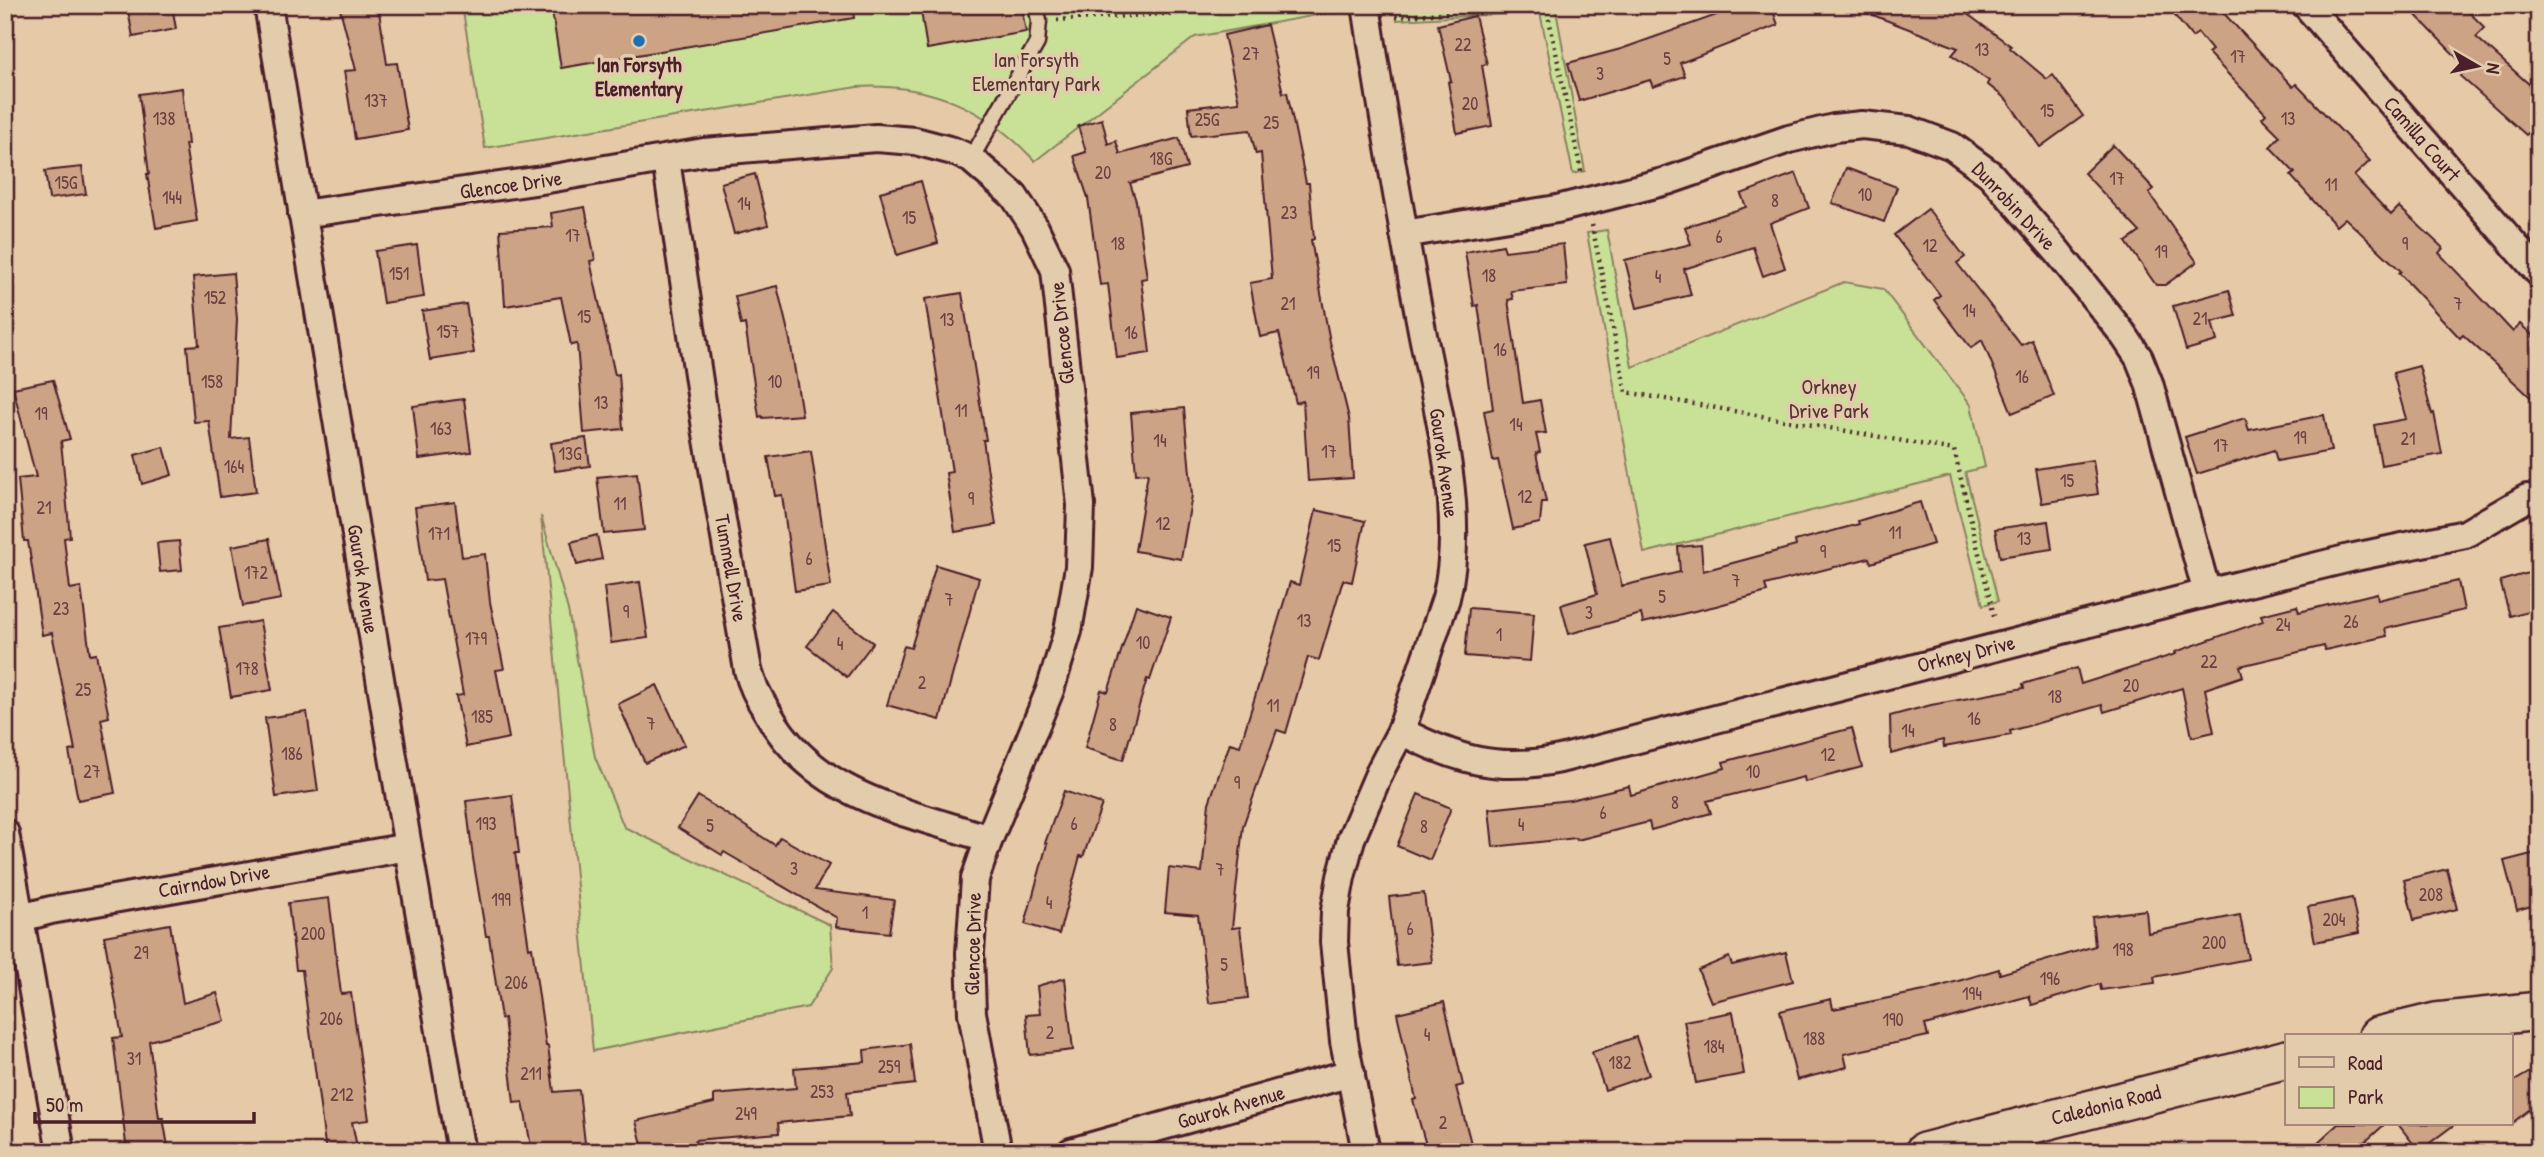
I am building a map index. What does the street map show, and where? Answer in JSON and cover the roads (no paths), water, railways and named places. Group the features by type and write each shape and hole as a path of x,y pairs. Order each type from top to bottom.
{"street":[{"name":"Gourok Avenue","path":"268,5 460,1152"},
{"name":"Camilla Court","path":"2306,5 2539,273"},
{"name":"Gourok Avenue","path":"1366,1152 1344,1041 1334,942 1335,911 1351,839 1381,769 1401,731 1446,598 1451,576 1453,537 1451,489 1367,12"},
{"name":"Dunrobin Drive","path":"1404,234 1557,209 1667,181 1789,139 1834,128 1890,126 1935,138 1960,151 1990,174 2074,272 2139,358 2149,383 2207,593"},
{"name":"Glencoe Drive","path":"302,214 542,180 704,152 876,138 915,141 953,151 971,159 1014,197 1035,228 1055,271 1081,505 1079,567 1068,631 1050,690 975,879 970,961 972,1013 998,1152"},
{"name":"Tummell Drive","path":"666,160 706,428 748,670 758,697 795,753 831,781 855,794 989,839"},
{"name":"Orkney Drive","path":"1401,731 1446,753 1478,762 1538,764 2207,593 2350,558 2465,534 2527,498"},
{"path":"5,833 61,1152"},
{"name":"Cairndow Drive","path":"21,918 51,910 408,847"},
{"path":"2386,1034 2436,1022 2539,1011"},
{"name":"Caledonia Road","path":"1924,1152 2285,1060"},
{"name":"Gourok Avenue","path":"1071,1152 1351,1073"}],"lane":[{"path":"971,159 1037,43 1039,21 1036,5"}],"place":[{"name":"Ian Forsyth Elementary","path":"639,41"}],"park label":[{"name":"Ian Forsyth Elementary Park","path":"1036,72"},
{"name":"Orkney Drive Park","path":"1829,399"}]}
